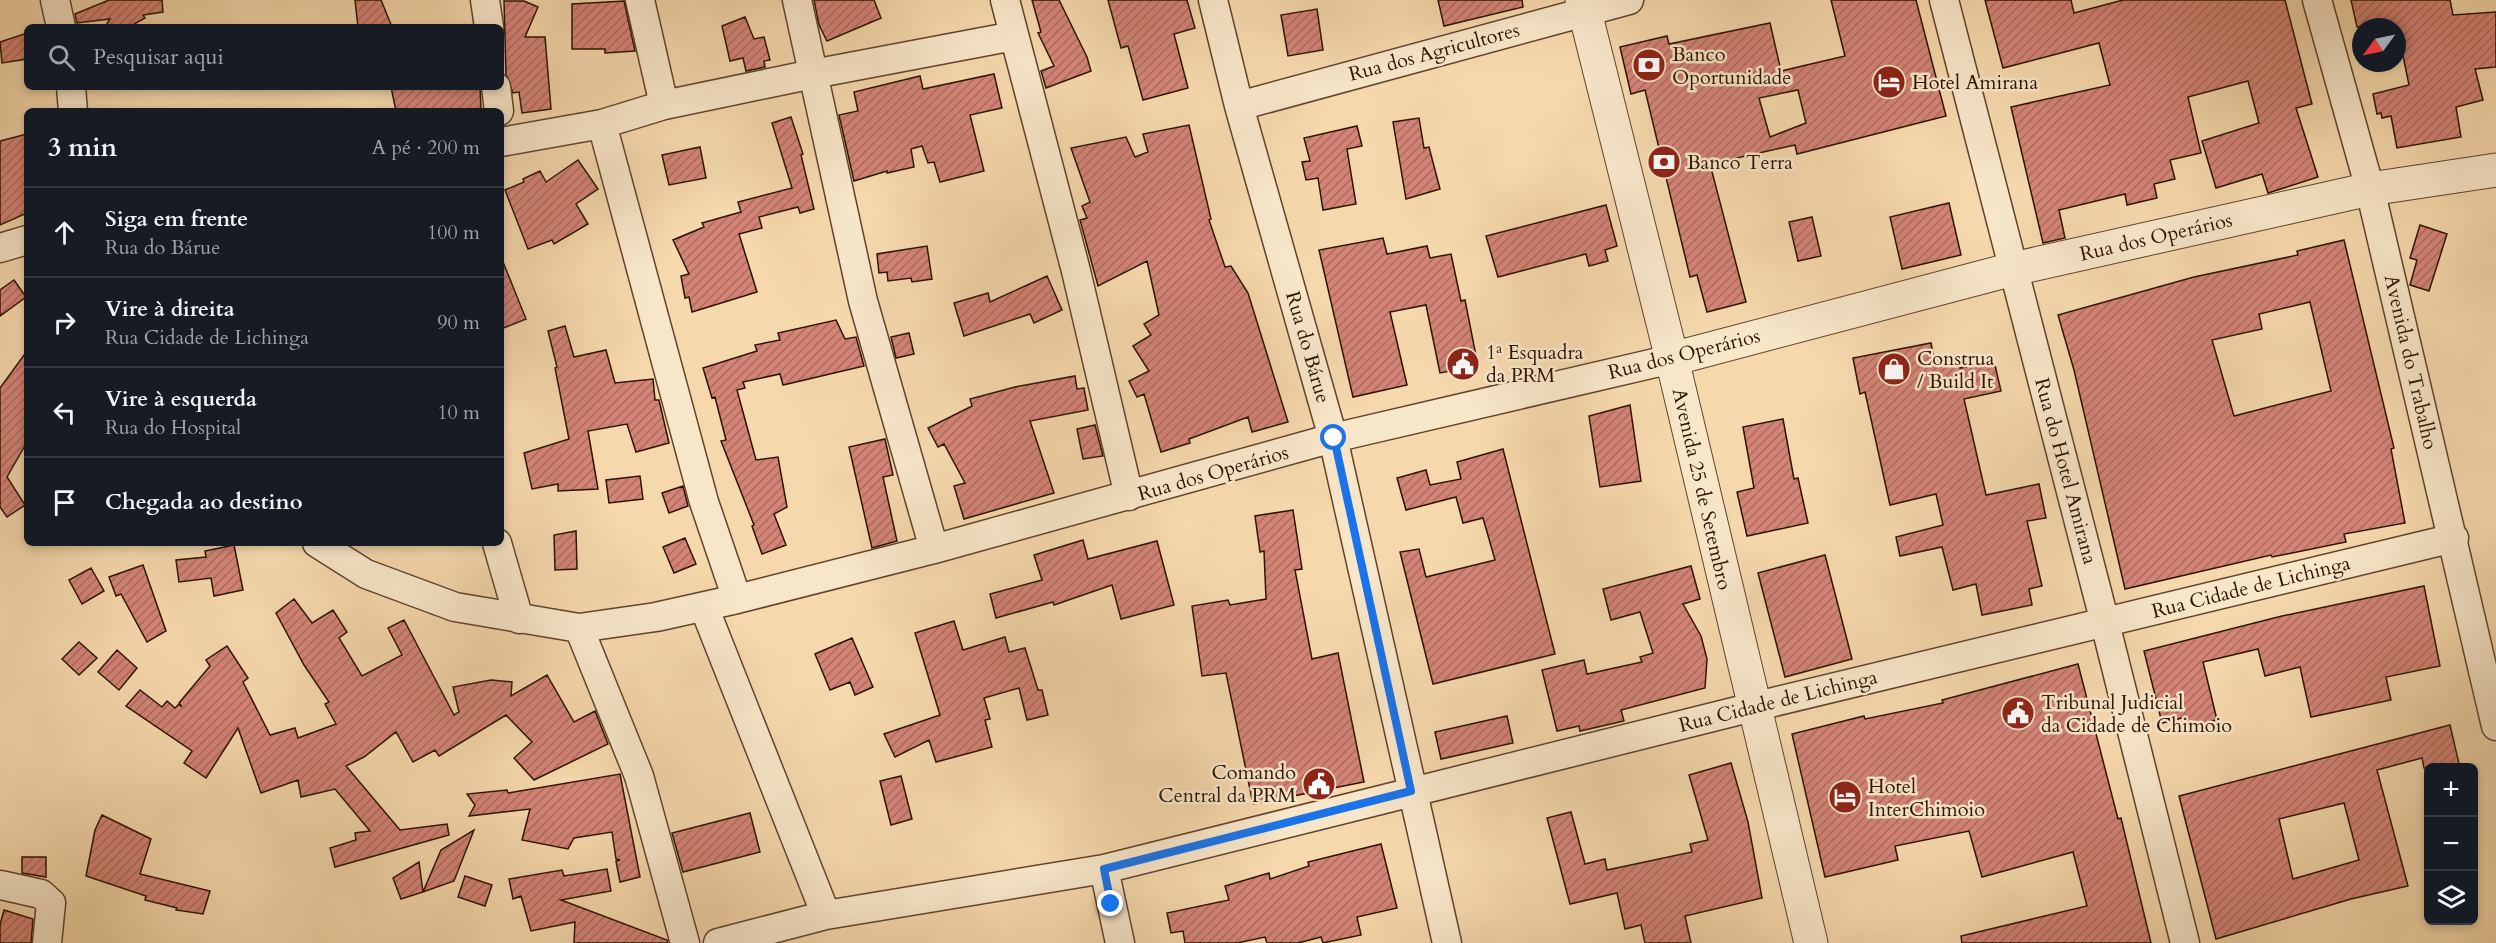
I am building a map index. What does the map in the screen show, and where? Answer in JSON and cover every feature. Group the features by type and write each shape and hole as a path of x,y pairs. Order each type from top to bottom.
{"street":[{"path":"55,0 60,24"},
{"path":"485,0 489,24"},
{"path":"640,0 664,105"},
{"path":"797,0 864,301 934,549"},
{"path":"1005,0 1076,271 1129,496"},
{"name":"Rua do Bárue","path":"1214,0 1239,106 1334,438 1411,791 1447,943"},
{"name":"Rua dos Agricultores","path":"1239,106 1583,5 1629,0"},
{"name":"Rua do Hotel Amirana","path":"1944,0 2185,943"},
{"name":"Avenida do Trabalho","path":"2317,0 2370,189 2454,538 2496,726"},
{"name":"Avenida 25 de Setembro","path":"1583,5 1672,359 1811,943"},
{"path":"504,137 602,124 664,105 1014,36"},
{"path":"71,90 73,108"},
{"path":"496,90 499,108"},
{"path":"602,124 704,501 737,598"},
{"name":"Rua dos Operários","path":"322,546 366,574 455,607 579,628 657,617 934,549 1334,438 1672,359 2013,269 2370,189 2496,170"},
{"path":"0,248 24,241"},
{"name":"Rua Cidade de Lichinga","path":"718,943 826,915 1104,869 1753,707 2454,538"},
{"path":"498,546 519,619"},
{"path":"704,606 826,915"},
{"path":"579,628 639,776 685,943"},
{"path":"1104,869 1120,943"},
{"path":"0,885 41,894 51,903 47,943"}],"building":[{"path":"109,0 162,0 163,12 143,15 145,18 134,24 107,24 110,19 77,23 75,14"},
{"path":"355,0 381,0 391,24 358,24"},
{"path":"814,0 874,0 881,18 827,41 819,25"},
{"path":"1032,0 1059,0 1087,57 1091,71 1046,88 1041,71 1054,66 1038,33 1041,32"},
{"path":"1108,0 1187,0 1195,28 1174,34 1188,88 1143,100 1128,46 1121,48"},
{"path":"1438,0 1522,0 1523,7 1444,26"},
{"path":"1831,0 1916,0 1946,116 1797,154 1795,145 1710,164 1746,302 1707,312 1697,275 1690,277 1645,90 1631,94 1620,47 1667,36 1669,44 1770,23 1781,71 1845,56","holes":["1798,90 1806,123 1770,137 1759,98"]},
{"path":"1985,0 2071,0 2074,13 2123,0 2285,0 2312,104 2296,108 2318,177 2268,193 2262,174 2216,188 2202,141 2259,123 2248,81 2188,97 2201,153 2170,160 2175,179 2154,184 2157,198 2127,205 2125,194 2059,210 2065,238 2043,243 2011,107 2110,85 2099,43 2003,68"},
{"path":"2351,0 2450,0 2453,15 2496,12 2496,67 2475,69 2483,100 2456,107 2461,137 2397,148 2391,116 2382,118 2381,113 2377,114 2373,94 2409,85 2406,70 2406,18 2355,18"},
{"path":"504,1 524,1 538,7 525,37 545,37 551,109 522,113 519,92 513,93 506,75"},
{"path":"624,1 635,51 605,53 605,49 572,49 572,4"},
{"path":"1317,9 1323,50 1288,56 1281,15"},
{"path":"745,17 754,39 764,37 770,60 764,61 765,67 746,71 743,58 730,61 722,26"},
{"path":"24,34 24,59 2,63 0,42"},
{"path":"994,74 1002,108 970,115 984,171 940,182 934,162 928,163 922,146 911,149 914,167 887,173 887,171 854,181 839,115 858,111 854,92 920,76 923,89"},
{"path":"392,90 480,90 481,108 395,108"},
{"path":"791,117 803,154 801,155 814,209 800,213 798,207 759,217 762,228 739,234 757,292 692,312 689,297 685,298 681,276 689,274 673,240 704,227 702,223 741,212 738,202 792,188 772,123"},
{"path":"1419,118 1424,148 1429,147 1440,189 1406,199 1393,122"},
{"path":"1189,125 1211,219 1209,220 1225,267 1231,266 1248,293 1288,422 1252,432 1248,417 1189,439 1190,443 1161,452 1144,394 1137,397 1129,381 1149,371 1133,346 1151,335 1144,324 1159,315 1147,261 1098,286 1080,220 1087,218 1082,206 1090,202 1071,148 1126,137 1135,157 1148,152 1143,134"},
{"path":"1357,126 1362,146 1347,149 1356,204 1323,210 1318,178 1306,180 1302,162 1310,161 1304,138"},
{"path":"24,135 24,214 0,225 0,141"},
{"path":"700,147 706,178 669,185 662,155"},
{"path":"578,160 598,189 576,204 588,224 554,244 552,240 528,249 505,190 524,182 523,179 540,171 546,182"},
{"path":"1949,203 1961,255 1902,269 1890,217"},
{"path":"1606,205 1617,246 1605,250 1608,261 1589,266 1586,254 1498,277 1486,236"},
{"path":"1812,217 1821,256 1798,261 1789,222"},
{"path":"2420,225 2447,234 2429,291 2410,285 2417,260 2410,258"},
{"path":"1383,238 1387,254 1427,246 1430,258 1451,254 1461,301 1465,300 1478,366 1440,373 1426,305 1390,312 1407,385 1353,397 1319,250"},
{"path":"2344,240 2394,448 2391,449 2405,523 2344,534 2346,542 2272,557 2271,555 2125,589 2074,370 2058,315 2194,277 2298,255 2297,251","holes":["2310,302 2331,391 2234,416 2212,340 2262,329 2259,314"]},
{"path":"927,246 932,279 912,282 911,278 888,281 887,272 879,273 877,254"},
{"path":"504,264 526,319 504,328"},
{"path":"1047,276 1062,310 1034,323 1030,314 964,336 954,303 988,293 990,302"},
{"path":"14,280 24,294 24,298 0,316 0,290"},
{"path":"836,320 845,339 856,337 864,366 783,385 780,374 743,382 745,388 737,390 756,460 778,457 787,507 774,514 786,545 762,554 752,526 754,525 721,441 726,440 715,397 712,398 703,368 757,351 755,345 780,340 778,333"},
{"path":"565,326 574,357 606,350 615,383 653,379 655,400 659,400 669,443 636,452 627,424 588,431 598,489 558,491 558,484 532,489 524,453 569,439 555,368 557,367 548,331"},
{"path":"909,333 914,354 896,358 891,337"},
{"path":"1931,343 1934,359 1957,355 1960,368 1994,361 2001,391 1964,399 1986,495 2039,484 2046,518 2027,521 2042,586 2029,589 2032,605 1982,615 1976,584 1953,590 1942,547 1900,556 1896,537 1943,525 1936,494 1890,505 1865,392 1860,394 1853,358"},
{"path":"24,355 24,447 7,477 24,506 7,517 0,507 0,388"},
{"path":"1075,376 1077,389 1084,388 1088,410 1030,421 1054,493 964,519 954,486 965,483 944,444 938,447 928,428 972,406 970,399 1015,387"},
{"path":"1630,405 1641,481 1600,487 1589,416"},
{"path":"1783,419 1794,479 1798,478 1808,523 1747,536 1737,492 1754,488 1743,427"},
{"path":"1095,425 1103,456 1083,459 1077,429"},
{"path":"885,439 893,475 883,477 897,541 872,548 849,447"},
{"path":"1503,449 1555,654 1433,684 1400,552 1419,549 1426,577 1495,560 1483,518 1463,523 1456,497 1406,510 1397,478 1426,470 1430,485 1461,479 1457,462"},
{"path":"640,476 643,499 609,503 606,480"},
{"path":"683,486 688,506 669,513 662,493"},
{"path":"1293,510 1302,569 1295,570 1312,659 1338,653 1364,782 1253,804 1226,673 1202,676 1192,606 1228,600 1230,605 1266,599 1264,551 1260,552 1255,516"},
{"path":"576,531 577,569 555,570 554,535"},
{"path":"685,538 696,564 674,573 663,547"},
{"path":"1083,540 1088,559 1157,541 1174,605 1121,619 1112,585 1054,605 1053,602 996,618 990,594 1042,580 1034,555"},
{"path":"234,546 243,590 214,596 211,578 179,582 176,560 206,557 205,551"},
{"path":"1825,555 1852,659 1785,677 1758,573"},
{"path":"143,565 166,631 147,642 121,594 116,596 109,577"},
{"path":"1691,566 1700,599 1683,604 1701,636 1707,659 1705,688 1621,710 1624,721 1580,731 1579,726 1557,731 1542,670 1584,660 1587,674 1642,662 1640,657 1653,653 1640,612 1611,620 1603,589"},
{"path":"91,568 104,591 82,604 69,580"},
{"path":"2424,586 2440,666 2386,677 2391,700 2311,717 2300,667 2265,676 2258,649 2203,662 2217,720 2188,727 2186,717 2162,723 2144,651 2282,616"},
{"path":"294,599 312,623 333,610 347,632 339,638 362,676 402,655 388,628 404,620 454,715 459,712 453,687 491,680 512,682 511,696 547,675 574,722 595,711 608,744 534,780 514,758 532,742 506,715 439,756 435,750 413,762 396,732 364,757 346,766 400,830 447,824 449,835 335,867 330,848 356,840 355,833 370,831 335,789 301,797 298,780 261,793 238,728 206,778 184,763 192,751 126,706 140,690 162,707 167,701 175,708 179,704 182,707 179,703 210,666 206,660 227,646 248,678 243,682 270,735 295,728 298,738 336,724 325,704 329,702 304,665 276,613"},
{"path":"954,621 963,650 1005,637 1009,652 1025,648 1038,690 1042,690 1048,715 1027,720 1019,688 984,698 990,719 985,720 992,747 936,762 929,740 895,757 884,734 940,715 915,633"},
{"path":"852,638 873,687 855,695 850,682 830,690 815,654"},
{"path":"79,642 97,658 79,675 62,659"},
{"path":"117,650 137,668 119,690 98,672"},
{"path":"2078,664 2118,819 2121,818 2151,943 1962,943 1961,936 2087,906 2073,852 1982,877 1969,831 1895,846 1898,860 1825,877 1792,734 1864,716 1865,719 1943,703 1942,700"},
{"path":"1507,716 1513,743 1441,759 1435,732"},
{"path":"2450,725 2459,763 2424,763 2424,768 2422,758 2377,770 2408,886 2351,899 2216,939 2179,796","holes":["2344,803 2359,860 2293,879 2279,819"]},
{"path":"1731,763 1748,822 1762,898 1685,916 1691,943 1645,943 1641,925 1625,929 1617,893 1570,904 1547,818 1571,812 1585,864 1605,859 1607,870 1692,852 1690,844 1708,840 1689,775"},
{"path":"620,774 640,877 620,882 616,861 620,860 616,859 612,832 574,838 568,849 522,840 530,809 469,816 475,805 467,794 507,790 508,793"},
{"path":"901,776 912,819 891,825 880,781"},
{"path":"750,813 760,852 683,872 672,833"},
{"path":"102,815 151,839 140,874 210,891 203,914 176,910 177,908 145,900 146,896 86,876 95,830"},
{"path":"474,830 454,881 423,892 441,850"},
{"path":"1381,844 1397,908 1357,917 1361,935 1323,943 1321,937 1298,943 1267,943 1265,937 1237,943 1185,943 1183,931 1171,933 1167,913 1229,900 1225,886 1269,873 1270,879 1309,866 1308,862"},
{"path":"22,857 46,857 46,877 22,873"},
{"path":"419,862 423,892 401,899 393,878"},
{"path":"607,869 611,891 561,900 667,940 668,943 574,943 575,922 531,931 521,896 513,899 509,879 562,870 564,876"},
{"path":"465,876 492,885 485,906 458,897"},
{"path":"4,910 33,919 31,943 0,943 0,925"}],"place":[{"name":"Banco Oportunidade","path":"1649,65"},
{"name":"Hotel Amirana","path":"1889,82"},
{"name":"Banco Terra","path":"1664,162"},
{"name":"1ª Esquadra da PRM","path":"1463,364"},
{"name":"Construa / Build It","path":"1894,369"},
{"name":"Tribunal Judicial da Cidade de Chimoio","path":"2018,713"},
{"name":"Comando Central da PRM","path":"1319,784"},
{"name":"Hotel InterChimoio","path":"1845,797"}],"route":[{"path":"1111,904 1104,869 1411,791 1334,438"}]}
